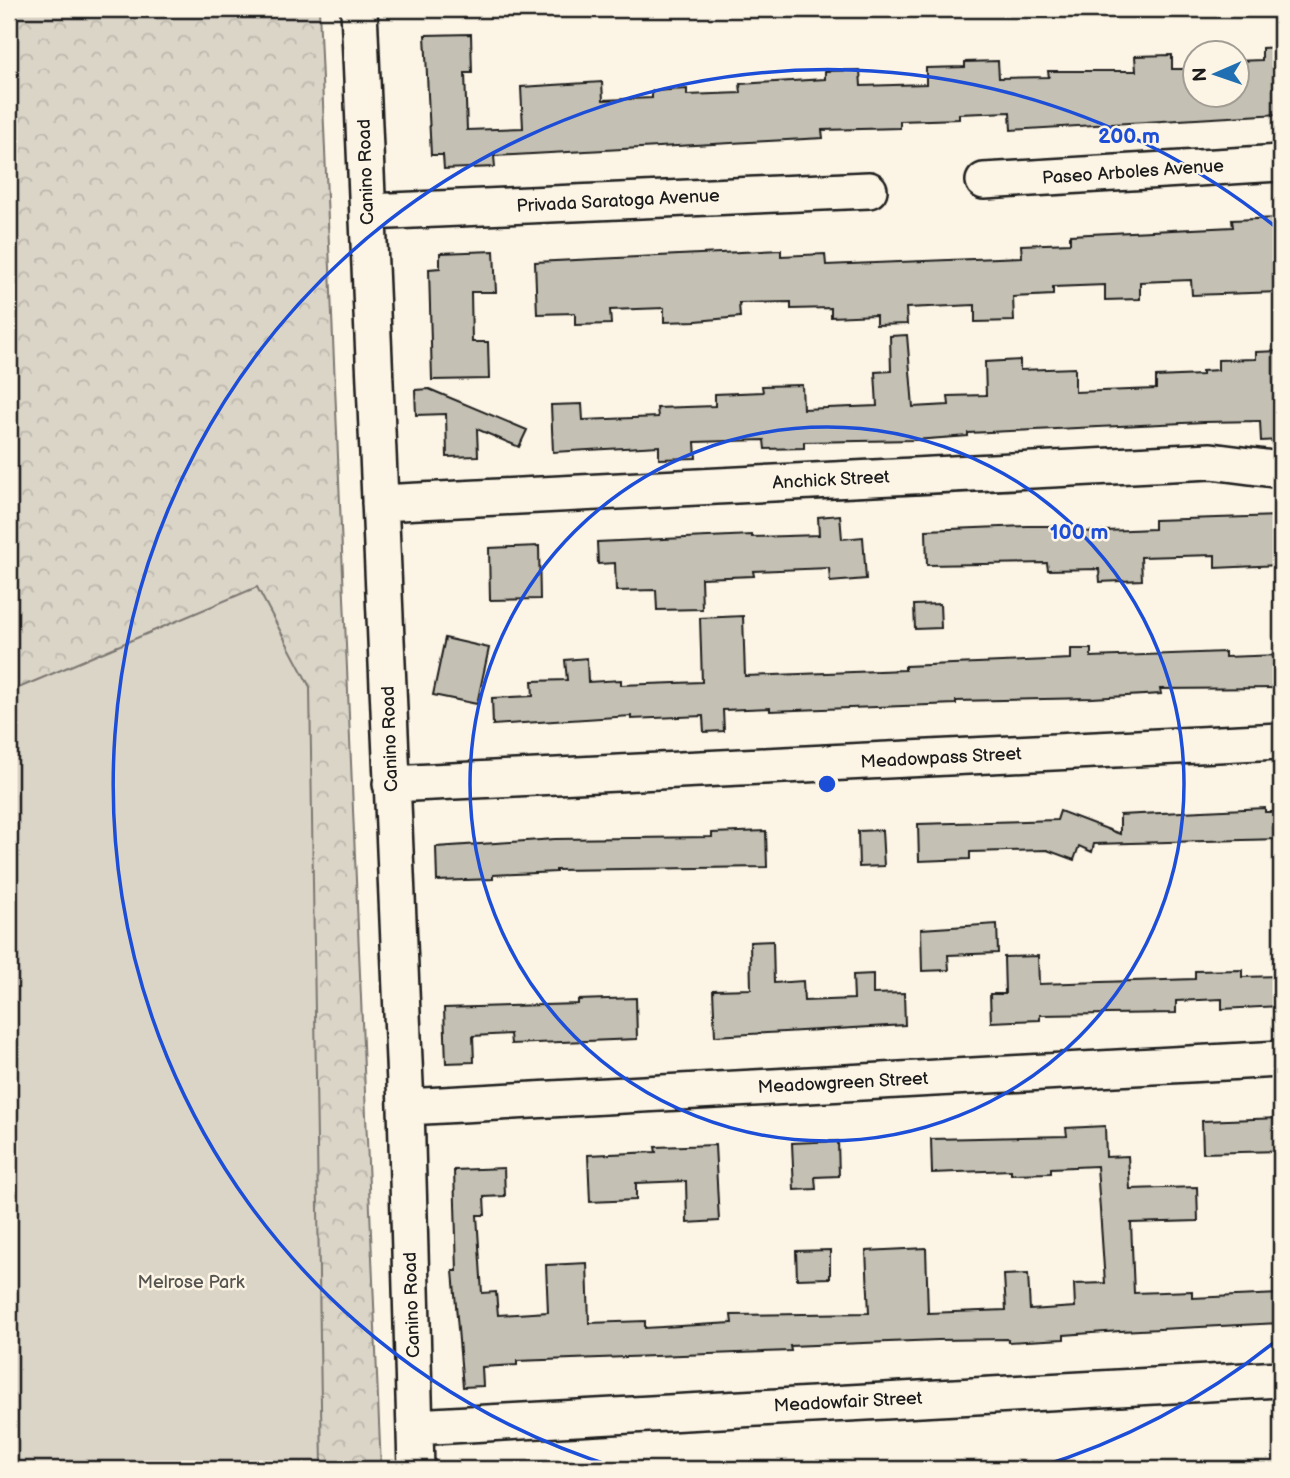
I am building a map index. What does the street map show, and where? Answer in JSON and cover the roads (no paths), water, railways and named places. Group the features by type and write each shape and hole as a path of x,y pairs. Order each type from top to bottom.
{"street":[{"name":"Canino Road","path":"359,9 405,1107 416,1469"},
{"name":"Paseo Arboles Avenue","path":"984,181 1281,163"},
{"name":"Privada Saratoga Avenue","path":"368,212 869,190"},
{"name":"Anchick Street","path":"380,503 1211,461 1281,470"},
{"name":"Meadowpass Street","path":"391,785 1281,741"},
{"name":"Meadowgreen Street","path":"405,1107 1281,1059"},
{"name":"Meadowfair Street","path":"415,1427 1281,1379"}],"park label":[{"name":"Melrose Park","path":"191,1282"}]}
